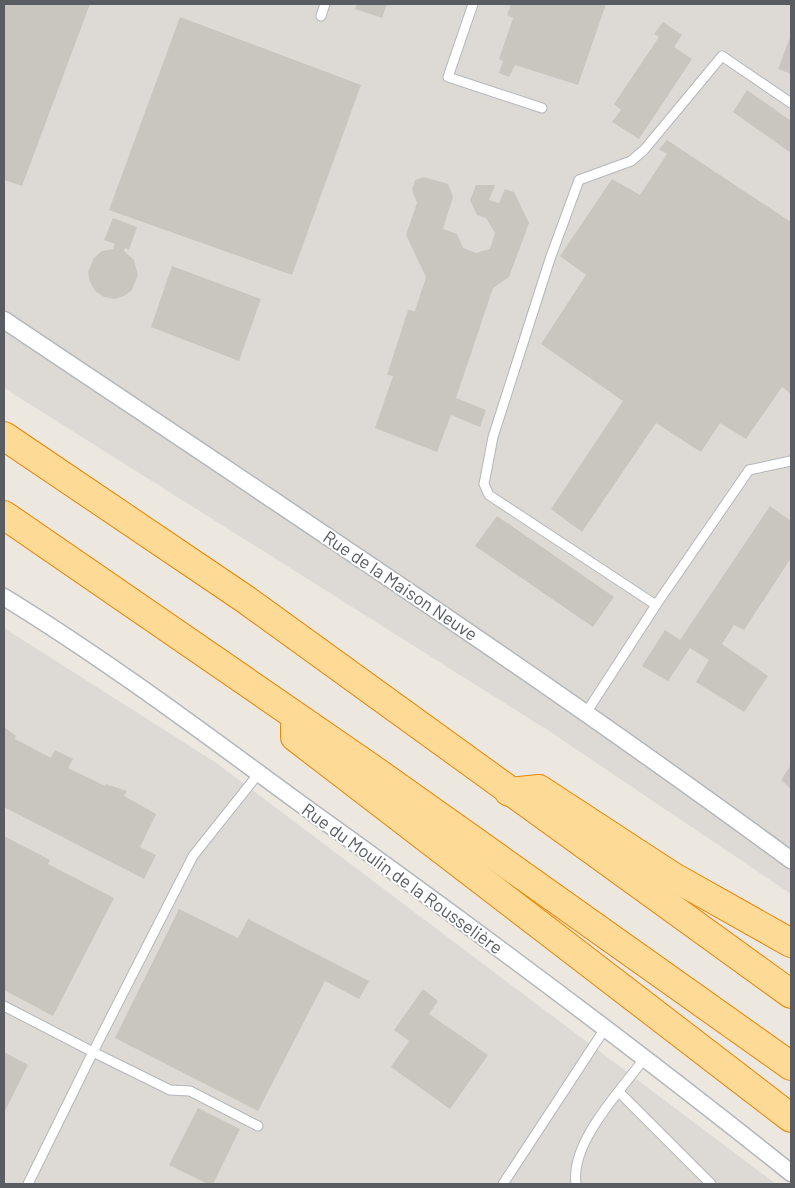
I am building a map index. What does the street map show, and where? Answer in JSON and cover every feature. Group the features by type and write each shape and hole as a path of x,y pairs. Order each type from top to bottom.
{"highway":[{"path":"4,436 237,594 791,994"},
{"path":"4,516 296,716 791,1066"},
{"path":"296,716 295,737 791,1118"},
{"path":"509,792 539,789 672,876 791,943"}],"street":[{"name":"Rue de la Maison Neuve","path":"4,320 379,571 586,713 683,780 791,860"},
{"name":"Rue du Moulin de la Rousselière","path":"4,597 74,640 259,774 644,1059 791,1172"}],"lane":[{"path":"321,16 325,4"},
{"path":"473,4 448,77 542,108"},
{"path":"656,605 489,495 484,484 493,438 547,268 579,180 631,161 644,150 722,56 791,103"},
{"path":"586,713 656,605 749,470 791,461"},
{"path":"28,1184 193,856 259,774"},
{"path":"4,1006 170,1090 190,1091 258,1126"},
{"path":"502,1184 604,1030"},
{"path":"576,1184 575,1174 582,1149 597,1122 644,1059"},
{"path":"619,1092 711,1184"}],"shaded area":[{"path":"4,4 791,4 791,894 549,731 4,388"},
{"path":"4,628 215,762 776,1184 4,1184"}],"building":[{"path":"4,4 90,4 22,186 4,180"},
{"path":"357,4 387,4 382,18 355,9"},
{"path":"511,4 606,4 578,85 515,65 509,77 499,73 503,61 499,59 513,18 507,15"},
{"path":"180,17 361,85 292,275 109,210"},
{"path":"663,22 682,35 674,47 692,59 639,139 612,122 621,110 614,104 659,37 654,34"},
{"path":"791,35 791,74 778,69"},
{"path":"747,90 791,121 791,153 733,112"},
{"path":"667,140 791,222 791,394 782,387 746,439 720,423 701,452 656,423 582,532 551,509 623,401 541,344 586,275 560,256 612,179 640,195 667,154 659,149"},
{"path":"424,177 448,184 453,197 443,229 457,234 463,248 476,253 490,249 495,233 486,218 477,215 470,200 476,185 495,185 489,200 499,203 505,189 514,192 529,223 509,277 493,288 456,398 486,410 480,427 451,415 437,452 375,428 393,376 387,375 408,310 415,311 426,277 406,235 417,203 412,190 415,180"},
{"path":"113,218 137,227 129,250 125,248 124,251 134,260 138,275 132,290 124,296 114,299 104,297 95,291 90,282 88,272 94,258 102,251 113,249 115,244 104,240"},
{"path":"172,266 261,299 239,361 151,327"},
{"path":"770,506 791,521 791,558 744,630 734,625 722,644 768,676 744,712 696,682 709,660 690,648 668,681 642,666 665,630 680,640"},
{"path":"497,516 614,597 593,627 475,546"},
{"path":"4,727 16,736 15,739 51,758 55,750 73,759 68,768 105,786 106,784 127,791 124,796 156,814 140,847 156,855 144,879 4,807"},
{"path":"791,765 791,789 781,780"},
{"path":"4,836 50,860 48,864 114,898 53,1016 4,990"},
{"path":"179,909 238,938 248,919 369,981 359,999 325,981 258,1111 115,1038"},
{"path":"423,989 438,1001 429,1014 488,1055 450,1109 391,1067 409,1041 394,1030"},
{"path":"4,1052 28,1065 4,1113"},
{"path":"198,1108 240,1129 213,1184 208,1184 169,1165"}]}
